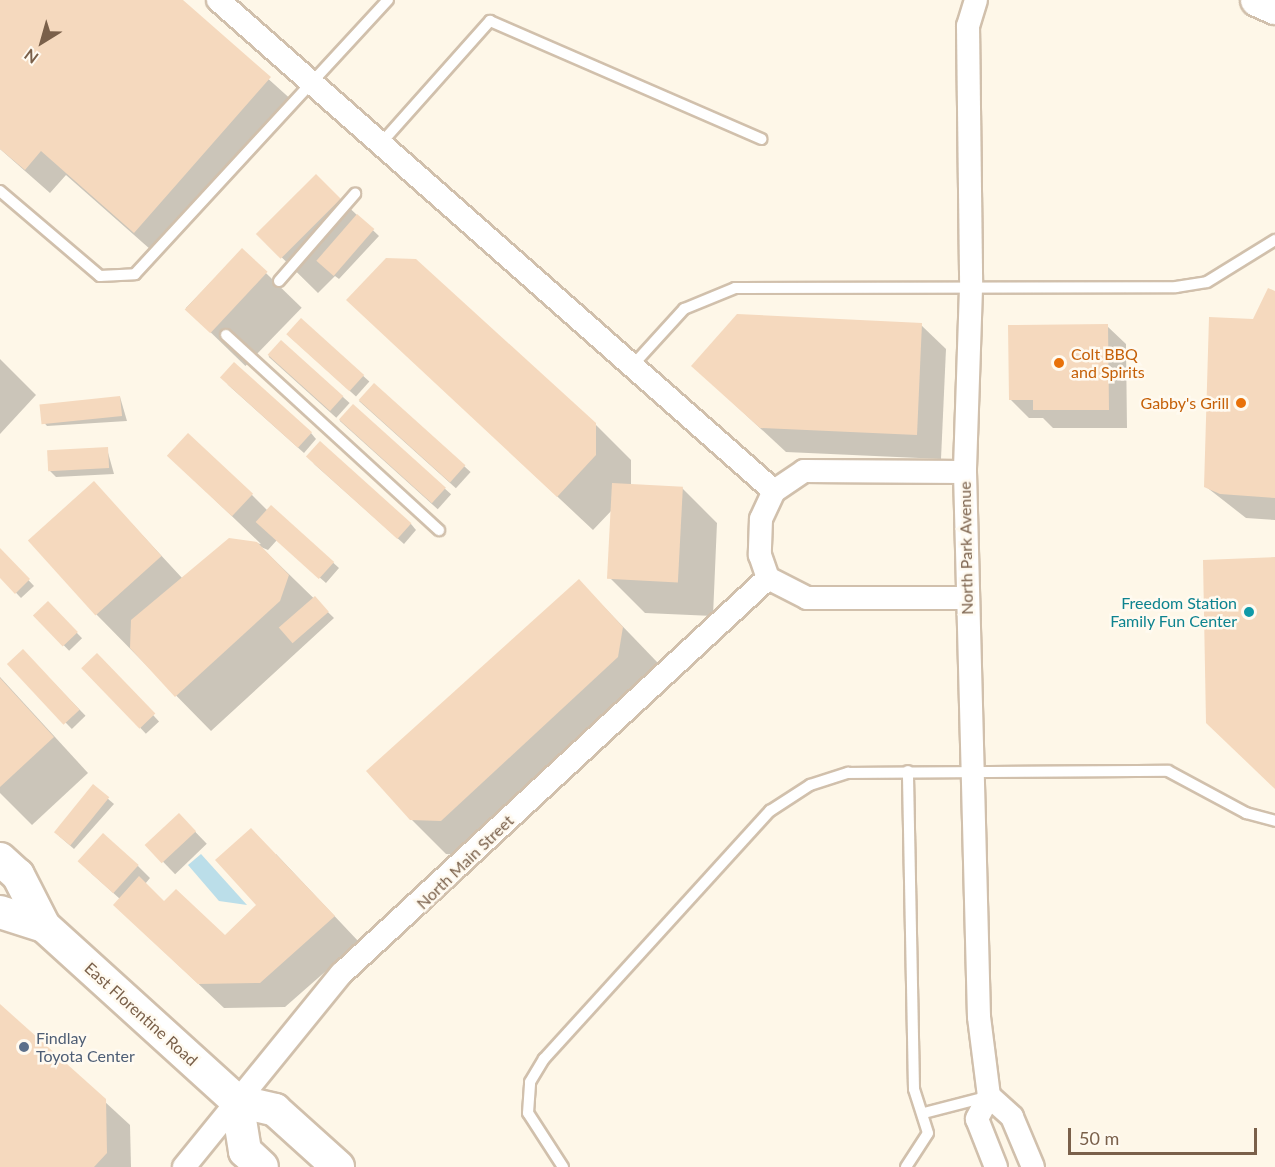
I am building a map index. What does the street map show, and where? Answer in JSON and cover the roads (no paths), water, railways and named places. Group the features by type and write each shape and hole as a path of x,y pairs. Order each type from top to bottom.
{"street":[{"path":"218,0 308,80 383,141 774,491"},
{"name":"North Park Avenue","path":"976,0 968,26 971,288 965,472 967,598 977,768 979,1017 989,1096"},
{"path":"1257,0 1275,8"},
{"path":"965,472 804,471 774,491 761,519 760,555 768,578 807,598 967,598"},
{"name":"North Main Street","path":"184,1167 341,974 768,578"},
{"name":"East Florentine Road","path":"0,859 18,875 44,926 237,1101 275,1110 338,1167"},
{"name":"East Florentine Road","path":"0,912 44,926"},
{"path":"996,1167 977,1119 989,1096 1012,1117 1032,1167"},
{"path":"237,1101 245,1150 262,1167"}],"lane":[{"path":"0,191 100,276 135,274 308,80 388,0"},
{"path":"383,141 490,21 761,139"},
{"path":"279,281 355,194"},
{"path":"633,365 684,309 735,288 1176,287 1207,282 1275,240"},
{"path":"226,335 439,530"},
{"path":"563,1167 528,1113 530,1082 544,1059 770,812 810,785 848,773 977,768 1168,771 1246,813 1275,821"},
{"path":"906,1167 928,1133 924,1113 914,1089 908,771"},
{"path":"924,1113 989,1096"}],"water":[{"path":"201,854 247,905 219,901 188,865"}],"place":[{"name":"Colt BBQ and Spirits","path":"1059,363"},
{"name":"Gabby's Grill","path":"1241,403"},
{"name":"Freedom Station Family Fun Center","path":"1249,612"},
{"name":"Findlay Toyota Center","path":"24,1047"}]}
